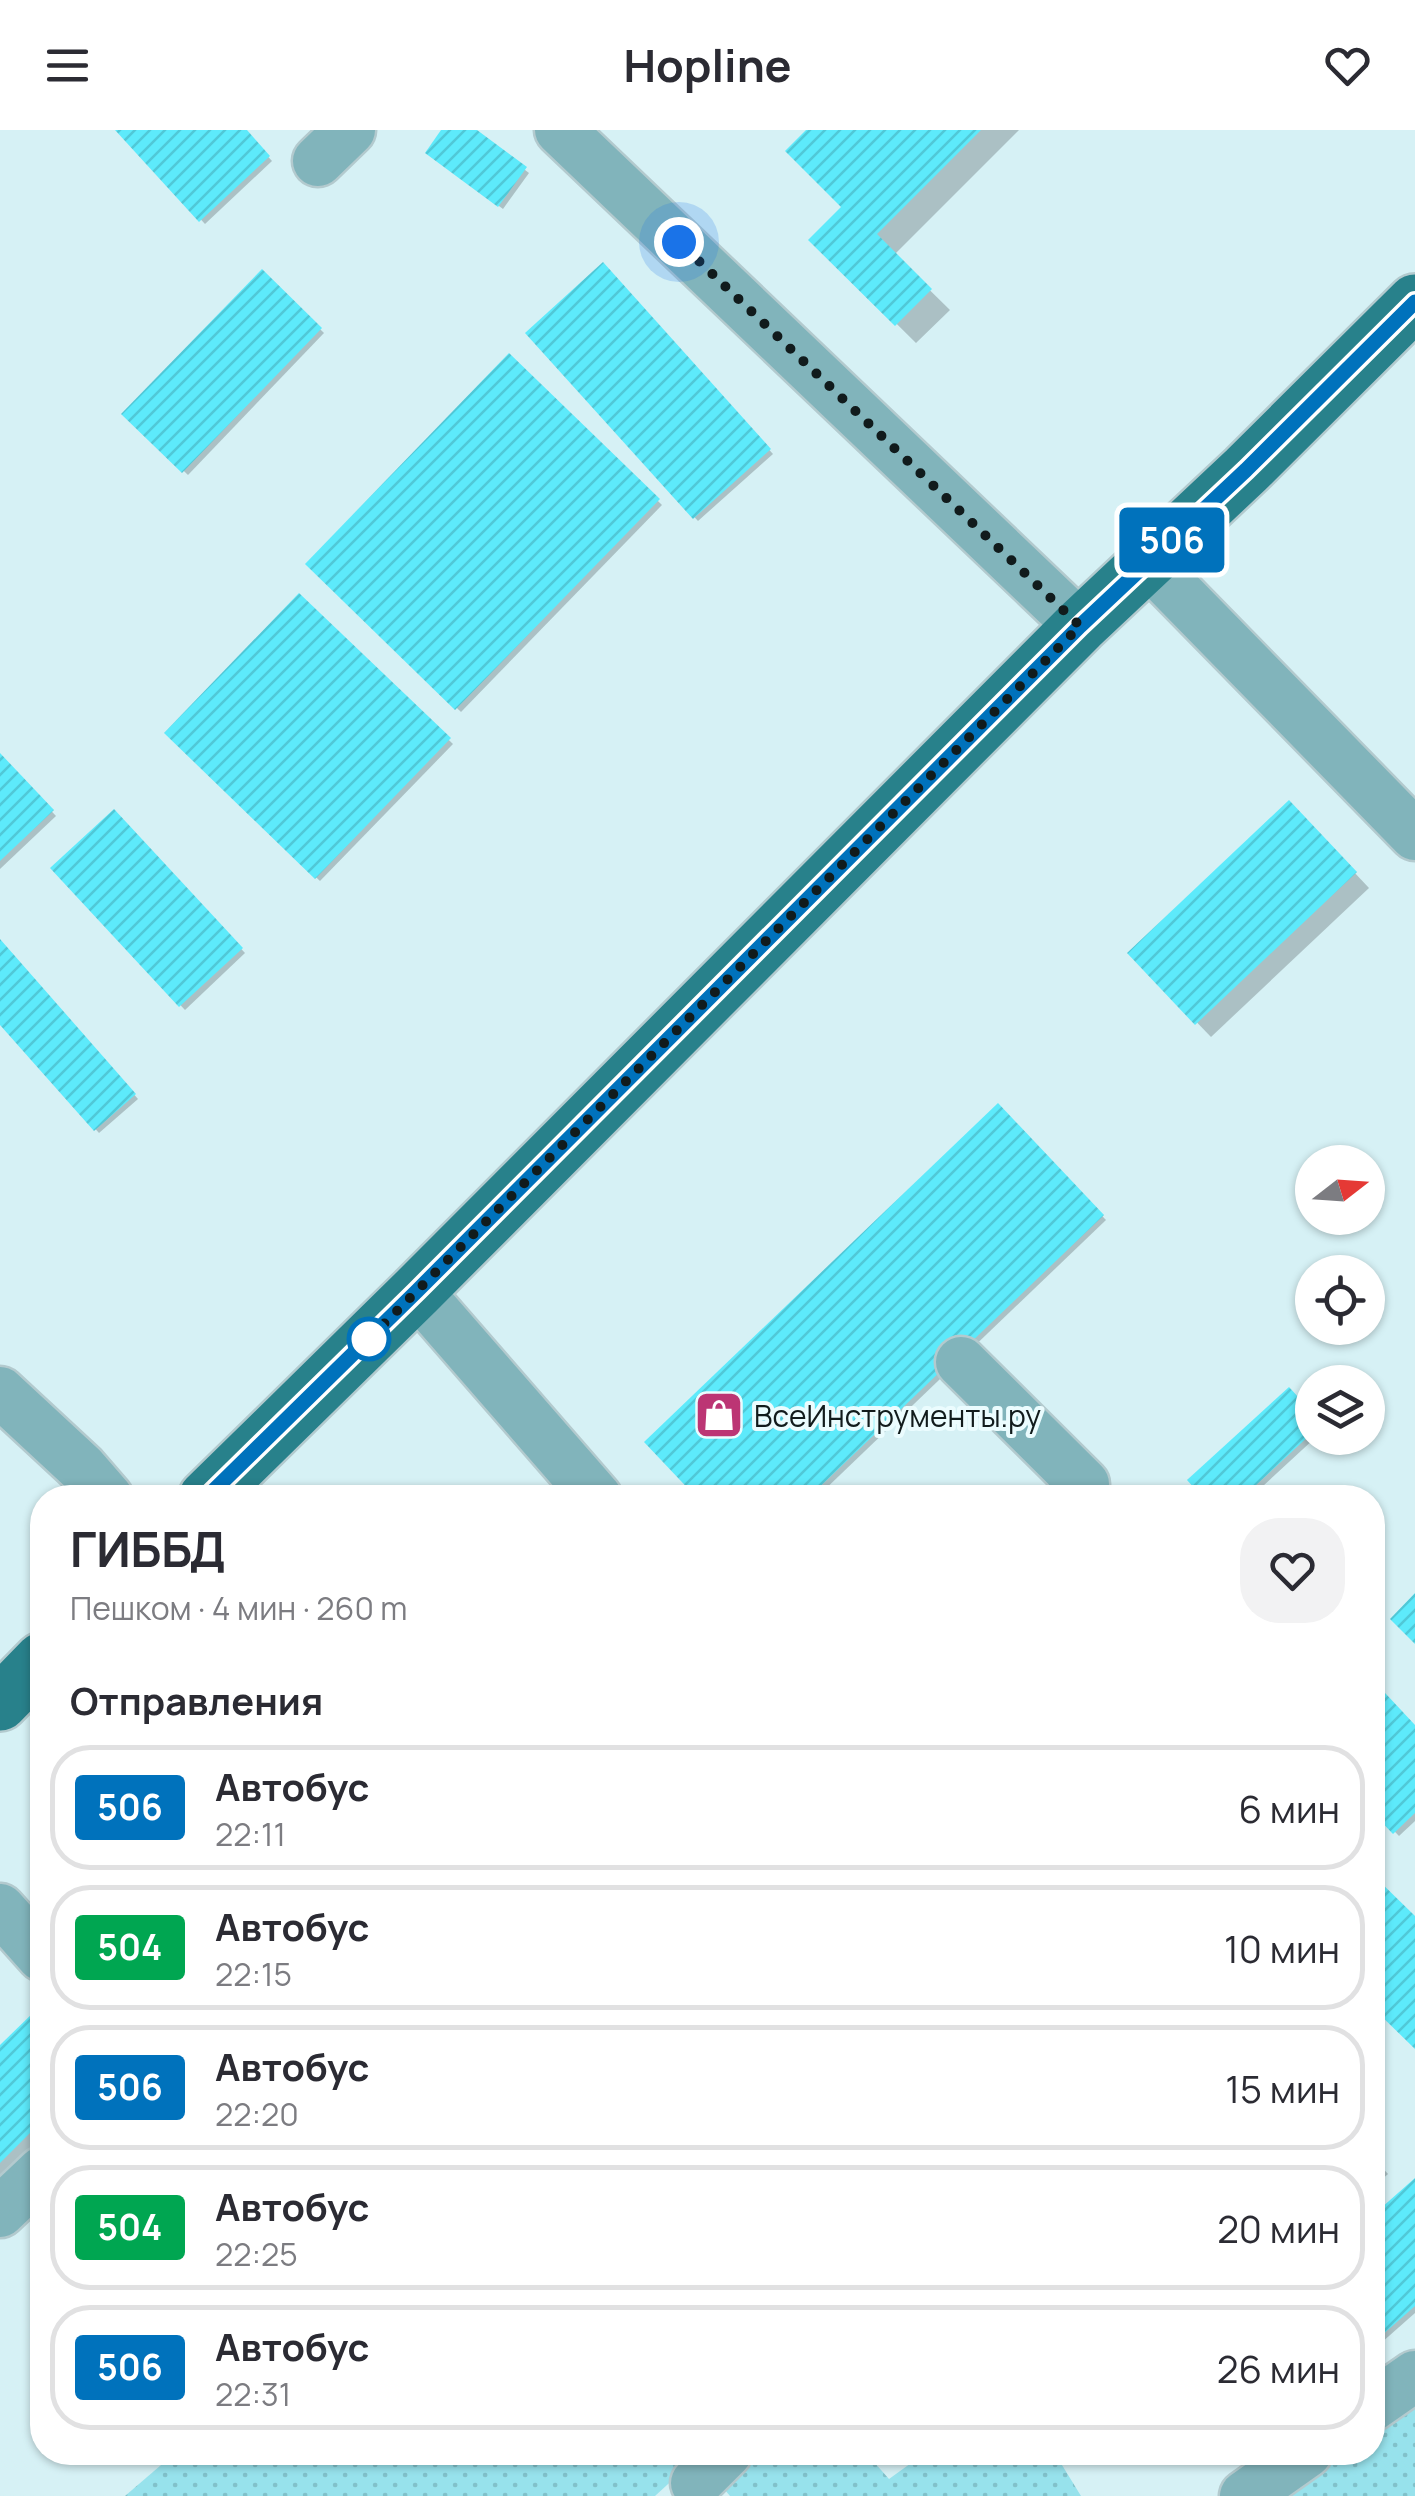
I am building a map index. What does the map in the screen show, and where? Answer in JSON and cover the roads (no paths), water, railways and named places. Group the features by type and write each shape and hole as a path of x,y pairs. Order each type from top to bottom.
{"main road":[{"path":"219,1485 1080,626 1246,470 1415,302"},
{"path":"0,1703 30,1672"}],"lane":[{"path":"560,130 1080,626"},
{"path":"1148,562 1415,835"},
{"path":"417,1291 586,1485"},
{"path":"961,1362 1083,1485"},
{"path":"0,1392 97,1485"},
{"path":"0,1908 30,1942"},
{"path":"0,2212 30,2183"},
{"path":"1385,2397 1415,2376"},
{"path":"1245,2496 1289,2465"}],"place":[{"name":"ВсеИнструменты.ру","path":"719,1415"}]}
